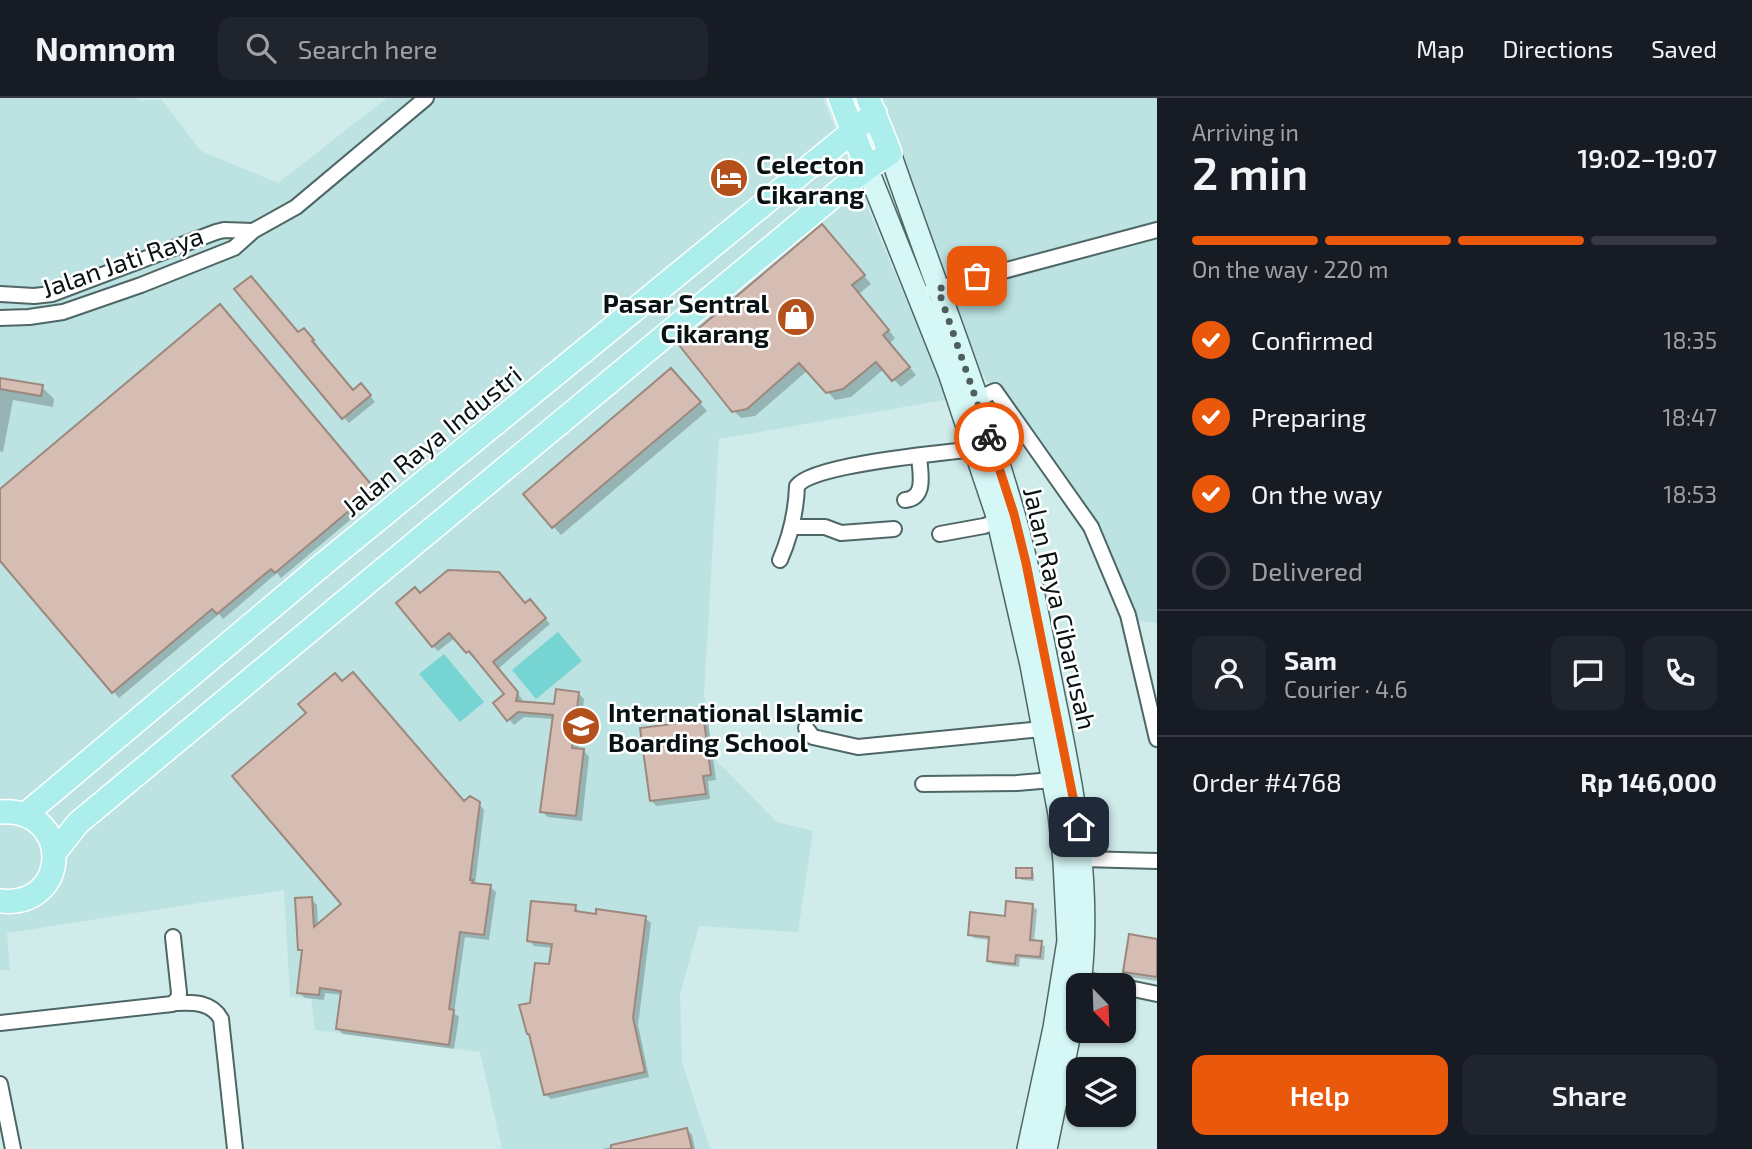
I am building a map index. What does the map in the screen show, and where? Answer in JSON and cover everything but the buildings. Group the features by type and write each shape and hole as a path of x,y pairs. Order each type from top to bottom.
{"main road":[{"name":"Jalan Raya Cibarusah","path":"840,98 867,168"},
{"name":"Jalan Raya Cibarusah","path":"871,105 890,152"},
{"name":"Jalan Raya Industri","path":"26,814 321,566 853,129 871,105"},
{"path":"55,852 78,823 867,168 890,152"},
{"path":"0,812 26,814 40,823 50,836 55,852 49,879 40,890 29,898 16,902 1,902"}],"street":[{"name":"Jalan Jati Raya","path":"0,318 63,312 234,248 253,231 296,207 426,98"},
{"name":"Jalan Raya Cibarusah","path":"890,152 976,398 1014,514 1026,563 1067,756 1079,827 1075,954 1077,973"},
{"name":"Jalan Raya Cibarusah","path":"867,168 949,373 998,521 1031,665 1061,829 1077,872"},
{"name":"Jalan Jati Raya","path":"0,294 52,294 224,230 253,231"},
{"path":"916,293 1157,230"},
{"path":"100,277 110,296"},
{"path":"976,398 995,391 1091,527 1128,615 1157,739"},
{"path":"780,560 793,527 797,486 807,477 860,465 975,449"},
{"path":"905,500 912,500 919,493 919,456"},
{"path":"940,534 998,521"},
{"path":"793,527 825,527 841,533 894,529"},
{"path":"806,728 809,734 817,738 858,747 1042,729"},
{"path":"923,784 1052,780"},
{"path":"1077,872 1157,861"},
{"path":"173,937 179,993 176,1003"},
{"name":"Jalan Raya Cibarusah","path":"1028,1149 1054,1028 1075,954"},
{"path":"1136,990 1157,994"},
{"path":"0,1023 176,1003 202,1004 214,1010 221,1019 236,1149"},
{"name":"Jalan Raya Cibarusah","path":"1046,1149 1067,1043"},
{"path":"0,1084 5,1130 12,1149"}],"shaded area":[{"path":"0,98 138,98 141,101 161,99 201,151 278,183 387,98 823,98 892,267 950,399 719,439 704,694 713,757 777,822 813,831 798,932 699,926 680,994 682,1062 710,1149 502,1149 480,1052 315,1030 311,998 290,997 284,890 7,933 10,970 0,970"},
{"path":"876,98 1157,98 1157,623 1131,620 1091,527 982,373"},
{"path":"558,632 582,661 536,699 512,670"},
{"path":"444,654 484,702 460,722 419,674"}],"way so far":[{"path":"977,276 938,289 989,437"}],"place":[{"name":"Celecton Cikarang","path":"729,178"},
{"name":"Pasar Sentral Cikarang","path":"796,317"},
{"name":"International Islamic Boarding School","path":"581,726"}],"route":[{"path":"989,437 1014,514 1026,563 1079,827"}]}
